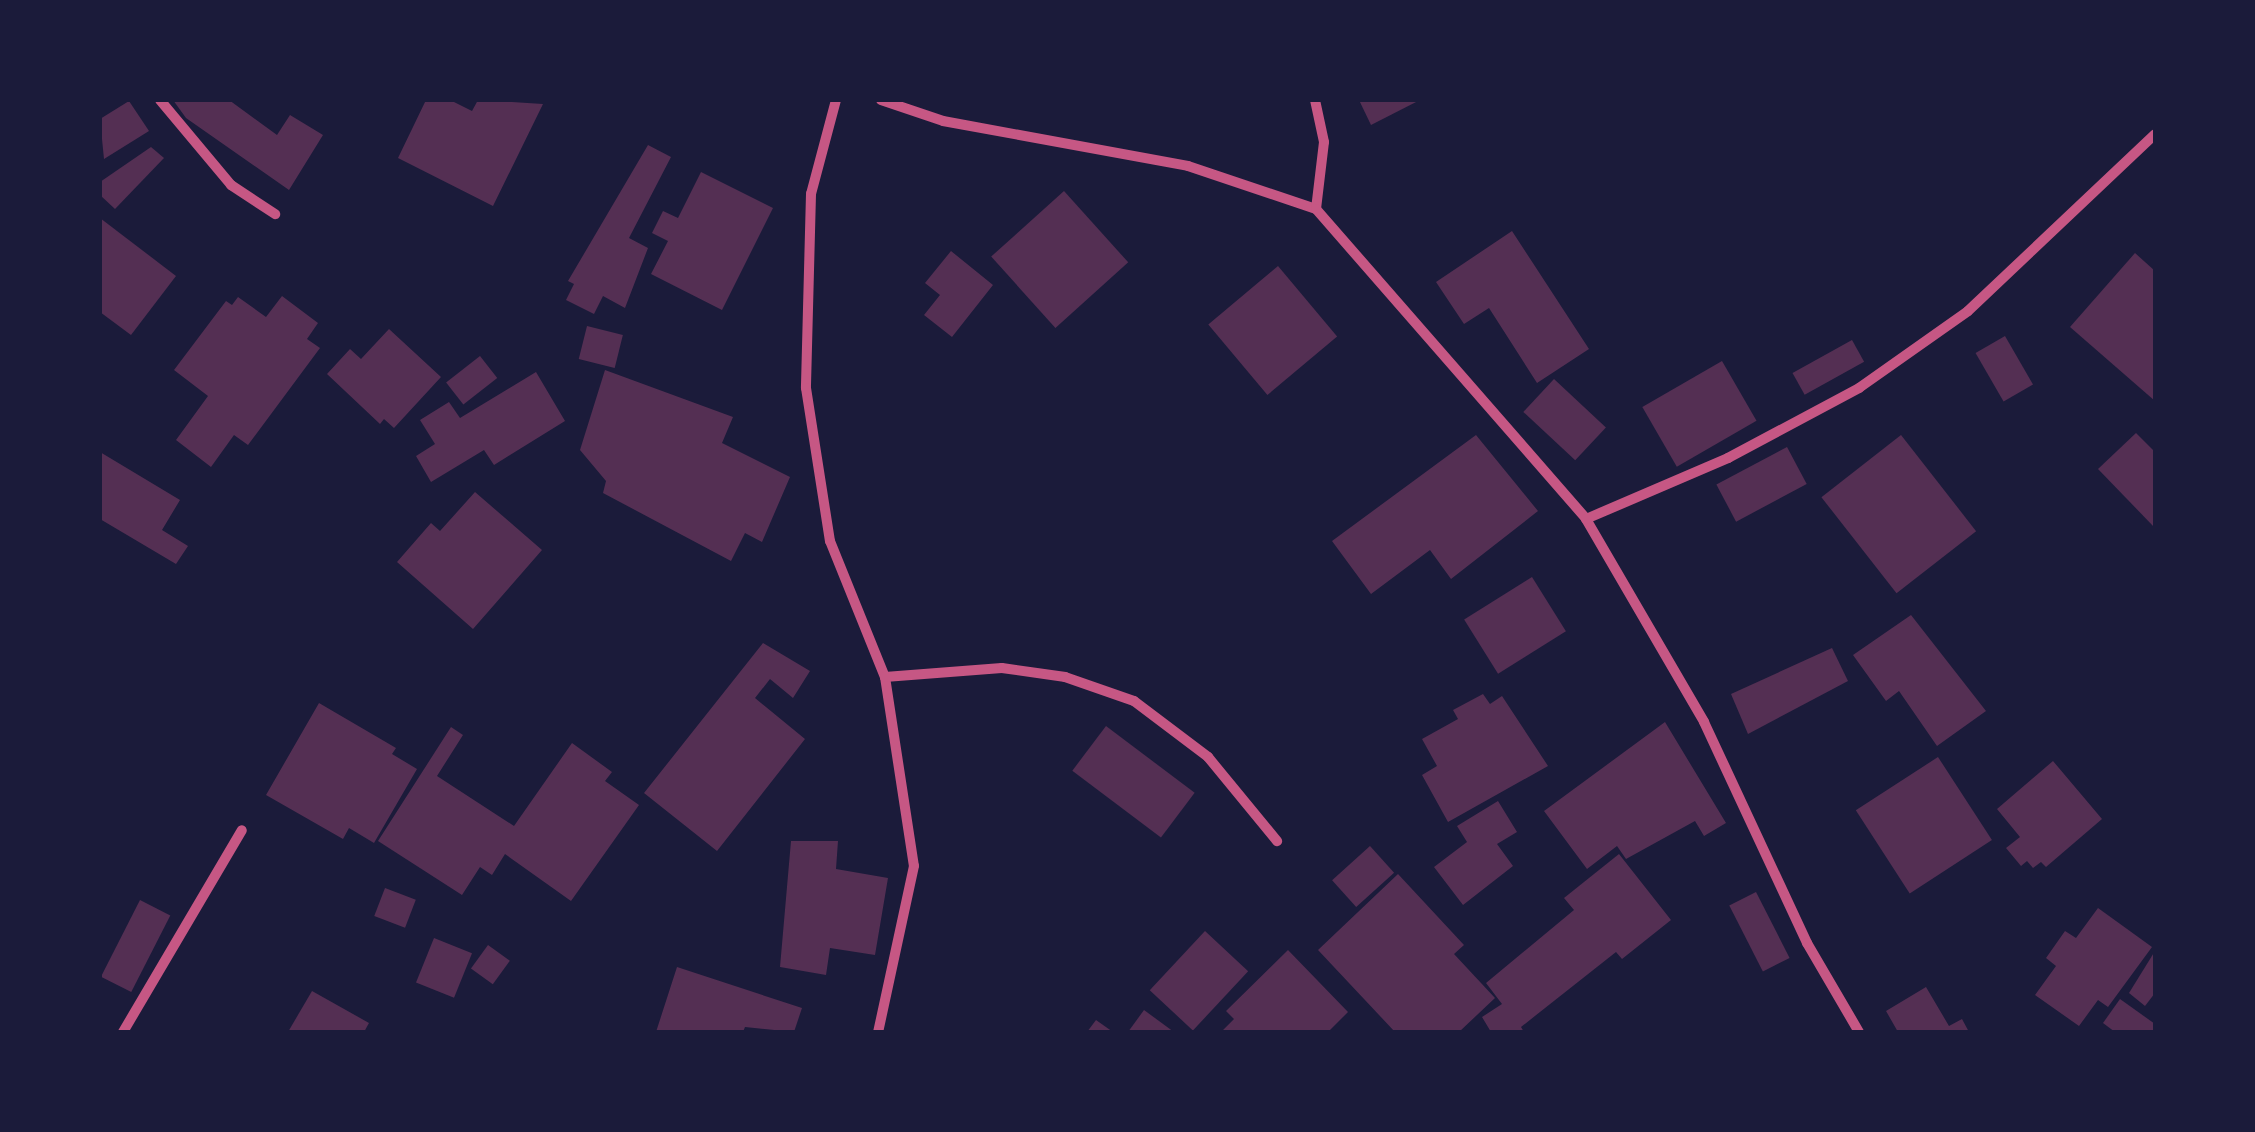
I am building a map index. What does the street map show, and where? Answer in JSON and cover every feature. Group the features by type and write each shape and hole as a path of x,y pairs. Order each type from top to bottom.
{"street":[{"path":"160,100 230,185 274,214"},
{"path":"836,100 811,194 806,388 830,540 885,677 914,866 878,1032"},
{"path":"881,100 943,121 1188,166 1316,209 1586,519 1704,722 1808,943 1859,1032"},
{"path":"1315,100 1324,142 1316,209"},
{"path":"1586,519 1728,458 1859,388 1968,312 2155,134"},
{"path":"885,677 1002,668 1065,678 1134,700 1208,757 1277,840"},
{"path":"123,1032 242,830"}],"building":[{"path":"173,100 229,100 277,135 290,115 323,135 289,190 186,118"},
{"path":"426,100 450,100 472,111 478,100 543,104 493,206 398,158"},
{"path":"1359,100 1420,100 1371,125"},
{"path":"129,101 149,131 104,159 100,119"},
{"path":"648,145 671,157 629,238 648,248 625,308 603,296 594,314 566,300 574,284 568,281"},
{"path":"151,147 164,158 115,209 100,195 100,182"},
{"path":"701,172 773,208 722,310 651,274 668,241 652,233 663,211 678,218"},
{"path":"1064,191 1128,262 1055,328 991,257"},
{"path":"100,218 176,276 131,335 100,312"},
{"path":"1512,231 1589,349 1537,383 1489,308 1464,324 1436,282"},
{"path":"951,251 993,285 952,337 924,315 940,295 925,283"},
{"path":"2135,253 2155,271 2155,401 2070,327"},
{"path":"1278,266 1337,336 1267,395 1208,324"},
{"path":"282,296 318,323 307,339 320,348 248,445 234,435 211,467 176,440 208,396 174,370 226,301 232,305 238,297 266,317"},
{"path":"587,326 623,335 615,368 579,359"},
{"path":"389,329 441,377 394,428 384,419 380,424 327,374 350,349 361,359"},
{"path":"2005,336 2033,384 2004,401 1976,353"},
{"path":"1852,340 1864,362 1805,395 1793,373"},
{"path":"480,356 497,378 463,405 446,382"},
{"path":"1722,361 1756,421 1677,467 1642,407"},
{"path":"605,370 733,417 722,443 790,477 762,542 745,533 731,561 603,493 606,481 580,450"},
{"path":"536,372 565,421 494,465 484,450 431,482 416,456 435,444 420,420 449,402 460,418"},
{"path":"1554,379 1606,427 1575,460 1523,412"},
{"path":"2136,433 2155,452 2155,528 2098,469"},
{"path":"1476,435 1538,511 1451,579 1430,550 1371,594 1332,541"},
{"path":"1901,435 1976,531 1897,593 1821,497"},
{"path":"1787,447 1807,484 1736,522 1716,485"},
{"path":"100,452 180,500 162,530 188,546 176,564 100,519"},
{"path":"475,492 542,550 473,629 397,562 431,523 440,531"},
{"path":"1532,577 1566,631 1498,674 1464,619"},
{"path":"1911,615 1986,711 1937,746 1899,691 1886,701 1853,655"},
{"path":"763,643 810,671 793,698 770,679 755,698 805,739 717,851 644,793"},
{"path":"1832,648 1848,681 1748,734 1731,694"},
{"path":"1483,694 1490,704 1502,696 1548,766 1448,822 1422,775 1437,766 1422,739 1458,719 1453,710"},
{"path":"319,703 396,748 392,754 417,769 374,843 349,828 343,839 266,795"},
{"path":"1665,722 1726,823 1704,836 1695,821 1626,859 1617,846 1587,869 1544,811"},
{"path":"1106,726 1195,793 1161,838 1072,771"},
{"path":"451,727 463,735 437,776 514,826 572,743 612,772 605,781 639,805 571,901 505,854 492,875 480,867 462,895 378,841"},
{"path":"1938,757 1992,840 1910,893 1856,810"},
{"path":"2053,761 2102,819 2046,867 2041,862 2033,868 2027,861 2021,866 2006,848 2020,837 1997,809"},
{"path":"1498,801 1517,832 1497,844 1513,866 1463,905 1434,867 1467,842 1457,826"},
{"path":"791,841 838,841 836,869 888,878 875,955 830,948 826,975 780,967"},
{"path":"1370,846 1394,873 1356,907 1332,880"},
{"path":"1619,854 1671,920 1622,959 1616,952 1521,1027 1524,1032 1491,1032 1482,1017 1502,1004 1486,983 1574,910 1564,898"},
{"path":"1398,874 1464,945 1454,954 1495,998 1459,1032 1395,1032 1318,950"},
{"path":"385,888 416,900 405,928 374,916"},
{"path":"1756,892 1790,958 1763,972 1729,906"},
{"path":"140,900 170,915 131,992 101,977"},
{"path":"2098,908 2152,947 2108,1007 2098,1000 2079,1026 2035,995 2056,966 2046,958 2065,931 2076,938"},
{"path":"1205,931 1248,971 1193,1030 1150,990"},
{"path":"434,938 472,953 454,998 416,983"},
{"path":"488,945 510,961 493,984 471,968"},
{"path":"1288,950 1348,1012 1328,1032 1221,1032 1234,1019 1226,1011"},
{"path":"2155,951 2155,993 2145,1006 2129,993"},
{"path":"677,967 802,1008 794,1032 745,1027 743,1032 656,1032"},
{"path":"1926,987 1949,1026 1962,1019 1969,1032 1898,1032 1886,1011"},
{"path":"312,991 369,1023 364,1032 288,1032"},
{"path":"2120,999 2155,1024 2155,1032 2115,1032 2103,1023"},
{"path":"1144,1010 1174,1032 1128,1032"},
{"path":"1096,1020 1113,1032 1087,1032"}]}
